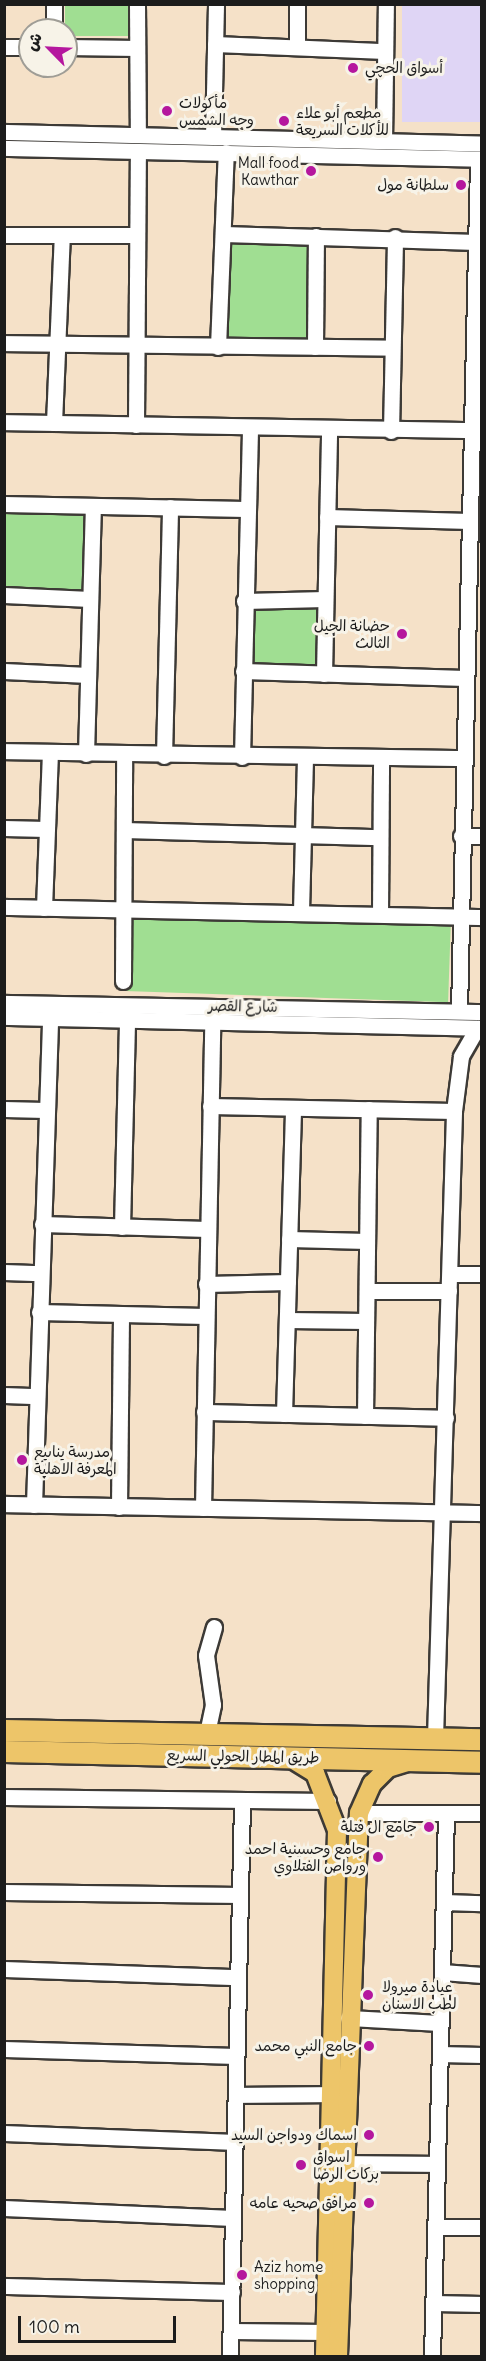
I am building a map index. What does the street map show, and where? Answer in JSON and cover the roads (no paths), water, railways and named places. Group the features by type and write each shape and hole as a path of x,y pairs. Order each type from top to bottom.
{"highway":[{"name":"طريق المطار الحولي السريع","path":"4,1730 482,1739"},
{"name":"طريق المطار الحولي السريع","path":"4,1751 482,1762"}],"main road":[{"path":"288,1757 315,1773 328,1801 337,1830 342,1994 348,2018 338,2356"},
{"path":"325,2356 333,2094 359,1813 372,1784 388,1768 411,1761"}],"street":[{"path":"136,425 137,4"},
{"path":"213,137 216,4"},
{"path":"297,4 297,47"},
{"path":"384,141 386,4"},
{"path":"215,44 385,51"},
{"path":"78,47 137,48"},
{"path":"4,132 226,152 334,147"},
{"path":"4,148 138,143 213,137 334,147 480,154"},
{"path":"361,148 384,141 480,154"},
{"path":"218,346 226,152"},
{"path":"459,1011 465,678 474,617 475,538 469,521 471,430 477,388 476,242 480,154"},
{"path":"224,234 394,237 476,242"},
{"path":"4,235 137,236"},
{"path":"54,423 62,236"},
{"path":"315,347 316,236"},
{"path":"391,431 394,237"},
{"path":"4,343 391,348"},
{"path":"4,422 329,430 471,430"},
{"path":"242,757 245,510 250,428"},
{"path":"324,674 329,430"},
{"path":"4,504 245,510"},
{"path":"86,754 93,506"},
{"path":"164,756 170,507"},
{"path":"327,518 469,521"},
{"path":"4,595 90,599"},
{"path":"244,601 325,599"},
{"path":"4,671 88,675"},
{"path":"243,671 465,678"},
{"path":"4,751 124,757 464,759"},
{"path":"44,908 50,753"},
{"path":"123,981 124,757"},
{"path":"380,914 381,757"},
{"path":"301,911 305,758"},
{"path":"4,828 46,829"},
{"path":"124,830 380,837"},
{"path":"461,836 482,836"},
{"path":"4,907 301,911 482,917"},
{"name":"شارع القصر","path":"4,1003 237,1005 482,1012"},
{"path":"235,1024 237,1005"},
{"path":"258,1024 259,1006"},
{"path":"4,1017 479,1028"},
{"path":"34,1505 45,1110 50,1018"},
{"path":"122,1227 126,1021"},
{"path":"203,1508 212,1023"},
{"path":"435,1738 454,1111 461,1056 479,1028"},
{"path":"210,1106 454,1111"},
{"path":"284,1414 293,1108"},
{"path":"4,1109 45,1110"},
{"path":"365,1416 369,1109"},
{"path":"42,1224 207,1229"},
{"path":"289,1239 367,1241"},
{"path":"4,1272 40,1273"},
{"path":"450,1274 482,1274"},
{"path":"206,1284 288,1282"},
{"path":"367,1291 449,1291"},
{"path":"39,1312 205,1316"},
{"path":"119,1507 121,1315"},
{"path":"287,1320 366,1321"},
{"path":"4,1395 37,1396"},
{"path":"204,1412 446,1418"},
{"path":"4,1504 482,1513"},
{"path":"207,1733 213,1705 206,1655 214,1627"},
{"path":"4,1797 242,1803 328,1801"},
{"path":"230,2356 242,1803"},
{"path":"359,1813 482,1813"},
{"path":"432,2356 446,1813"},
{"path":"4,1892 240,1895"},
{"path":"444,1902 482,1904"},
{"path":"4,1969 238,1977"},
{"path":"442,1972 482,1976"},
{"path":"348,2018 441,2023"},
{"path":"4,2049 237,2056"},
{"path":"440,2054 482,2055"},
{"path":"236,2095 333,2094"},
{"path":"4,2133 235,2142"},
{"path":"345,2163 437,2164"},
{"path":"4,2208 233,2218"},
{"path":"435,2227 482,2227"},
{"path":"4,2286 232,2292"},
{"path":"434,2303 482,2304"},
{"path":"231,2331 326,2332"}],"place":[{"name":"أسواق الحچي","path":"353,68"},
{"name":"مأكولات وجه الشمس","path":"167,111"},
{"name":"مطعم أبو علاء للأكلات السريعة","path":"284,121"},
{"name":"Mall food Kawthar","path":"311,171"},
{"name":"سلطانة مول","path":"461,185"},
{"name":"حضانة الجيل الثالث","path":"402,634"},
{"name":"مدرسة ينابيع المعرفة الاهلية","path":"22,1460"},
{"name":"جامع ال فتلة","path":"429,1827"},
{"name":"جامع وحسينية احمد ورواص الفتلاوي","path":"378,1857"},
{"name":"عيادة ميرولا لطب الاسنان","path":"368,1995"},
{"name":"جامع النبي محمد","path":"369,2046"},
{"name":"اسماك ودواجن السيد","path":"369,2135"},
{"name":"اسواق بركات الرضا","path":"301,2165"},
{"name":"مرافق صحيه عامه","path":"369,2203"},
{"name":"Aziz home shopping","path":"242,2275"}]}
